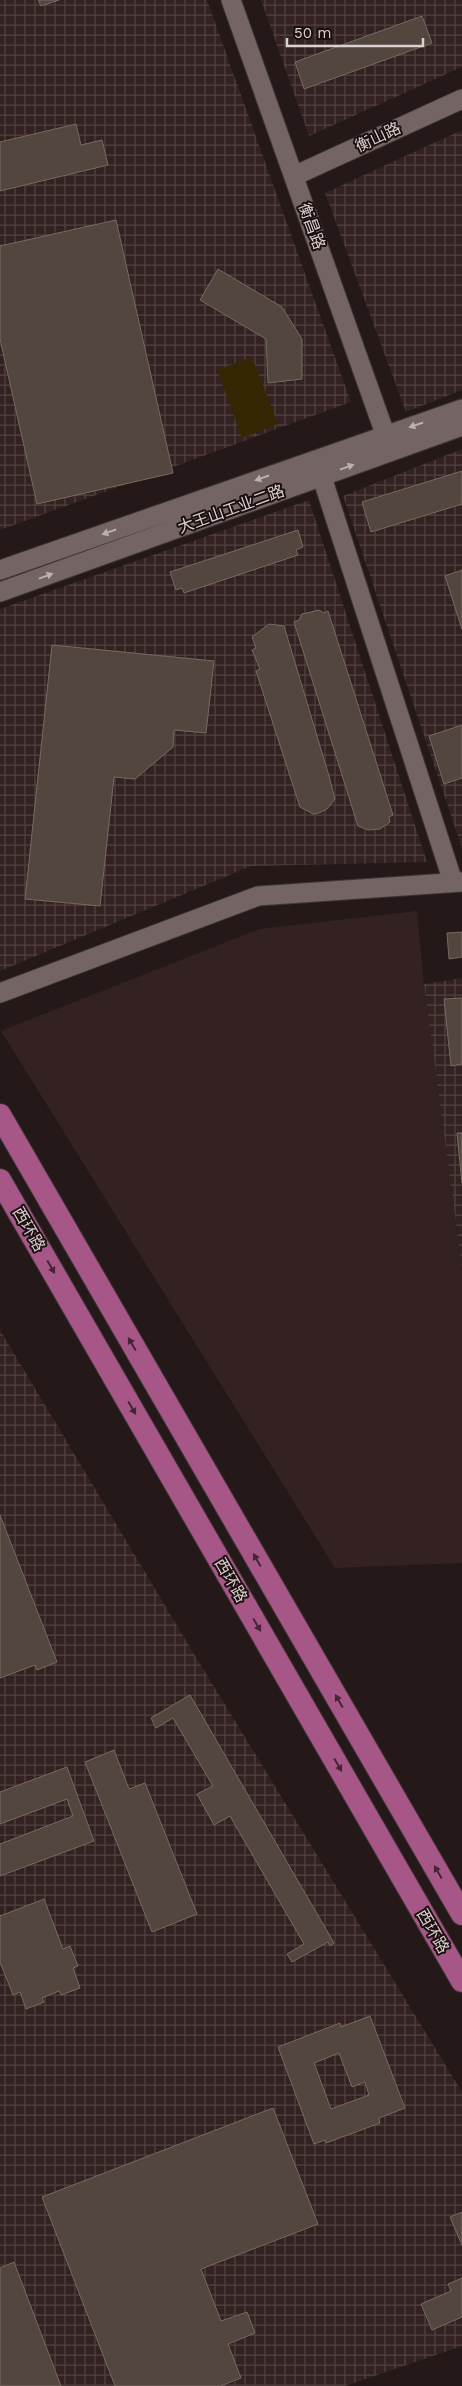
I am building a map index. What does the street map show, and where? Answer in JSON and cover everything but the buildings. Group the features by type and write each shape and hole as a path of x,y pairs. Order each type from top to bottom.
{"main road":[{"name":"西环路","path":"0,1115 462,1914"},
{"name":"西环路","path":"0,1180 462,1981"}],"street":[{"name":"衡昌路","path":"232,0 389,443"},
{"name":"衡山路","path":"294,176 462,99"},
{"name":"大王山工业二路","path":"0,592 319,468 389,443 462,409"},
{"name":"大王山工业二路","path":"389,443 462,426"},
{"name":"大王山工业二路","path":"0,570 319,468"},
{"path":"0,993 258,896 458,882 319,468"}],"shaded area":[{"path":"0,0 207,0 351,402 0,530"},
{"path":"261,0 462,0 462,67 309,136"},
{"path":"462,130 462,390 406,412 325,193"},
{"path":"252,357 278,424 242,438 217,370"},
{"path":"462,449 462,848 343,496"},
{"path":"309,500 427,862 251,866 0,971 0,609"},
{"path":"417,911 424,984 462,1268 462,1563 335,1568 1,1031 259,929"},
{"path":"462,978 462,1268 424,984"},
{"path":"0,1330 191,1649 462,2092 462,2346 345,2386 0,2386"}]}
